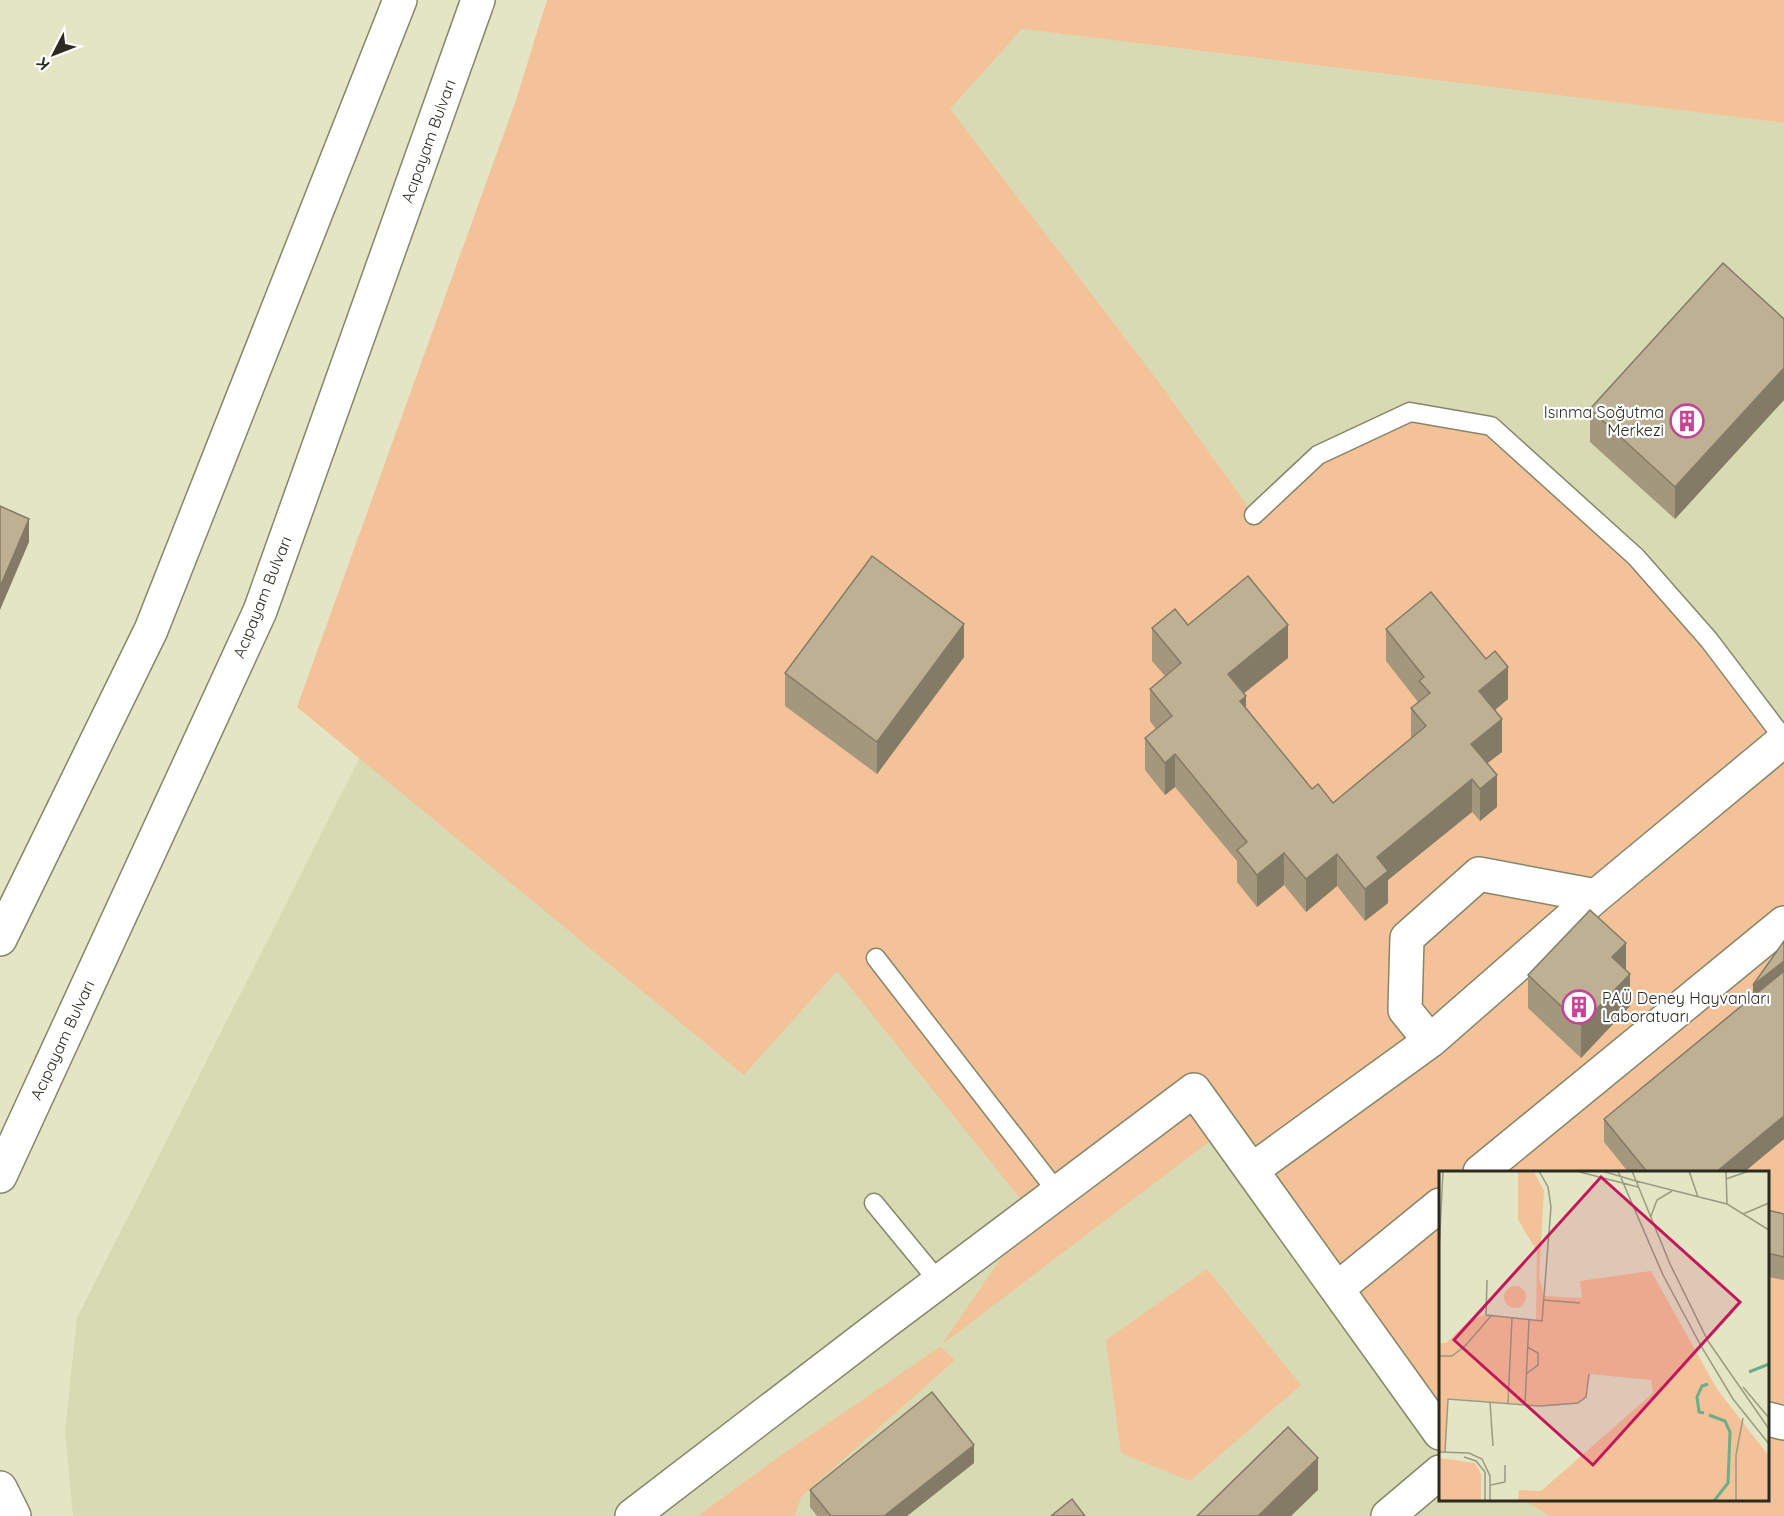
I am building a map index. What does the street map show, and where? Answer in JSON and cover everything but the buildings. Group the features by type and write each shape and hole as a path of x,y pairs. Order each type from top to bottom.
{"street":[{"path":"0,939 151,630 400,0"},
{"name":"Acıpayam Bulvarı","path":"0,1176 260,611 478,0"},
{"path":"1252,1170 1430,1041 1596,896 1784,740"},
{"path":"1430,1041 1405,1010 1407,938 1479,874 1596,896"},
{"path":"1482,1171 1784,923"},
{"path":"632,1516 1194,1090 1438,1426"},
{"path":"1337,1289 1439,1206"},
{"path":"1769,1419 1784,1423"},
{"path":"1388,1516 1439,1473"},
{"path":"0,1488 14,1516"}],"lane":[{"path":"1254,515 1318,455 1410,412 1491,426 1636,557 1708,640 1784,740"},
{"path":"876,958 1058,1193"},
{"path":"874,1203 939,1282"}],"shaded area":[{"path":"547,0 1784,0 1784,123 1022,29 950,109 1155,377 1254,515 1318,455 1410,412 1491,426 1637,557 1784,739 1784,1516 1550,1516 1526,1501 1769,1501 1769,1171 1439,1171 1439,1432 1223,1131 941,1345 1032,1213 837,971 744,1075 297,707 516,100"},
{"path":"1022,29 1784,123 1784,1516 73,1516 65,1432 77,1318 360,757"},
{"path":"1207,1269 1301,1385 1190,1481 1121,1453 1106,1340"},
{"path":"940,1346 955,1360 801,1497 795,1516 698,1516 777,1458"}],"place":[{"name":"Isınma Soğutma Merkezi","path":"1687,421"},
{"name":"PAÜ Deney Hayvanları Laboratuarı","path":"1579,1007"}]}
